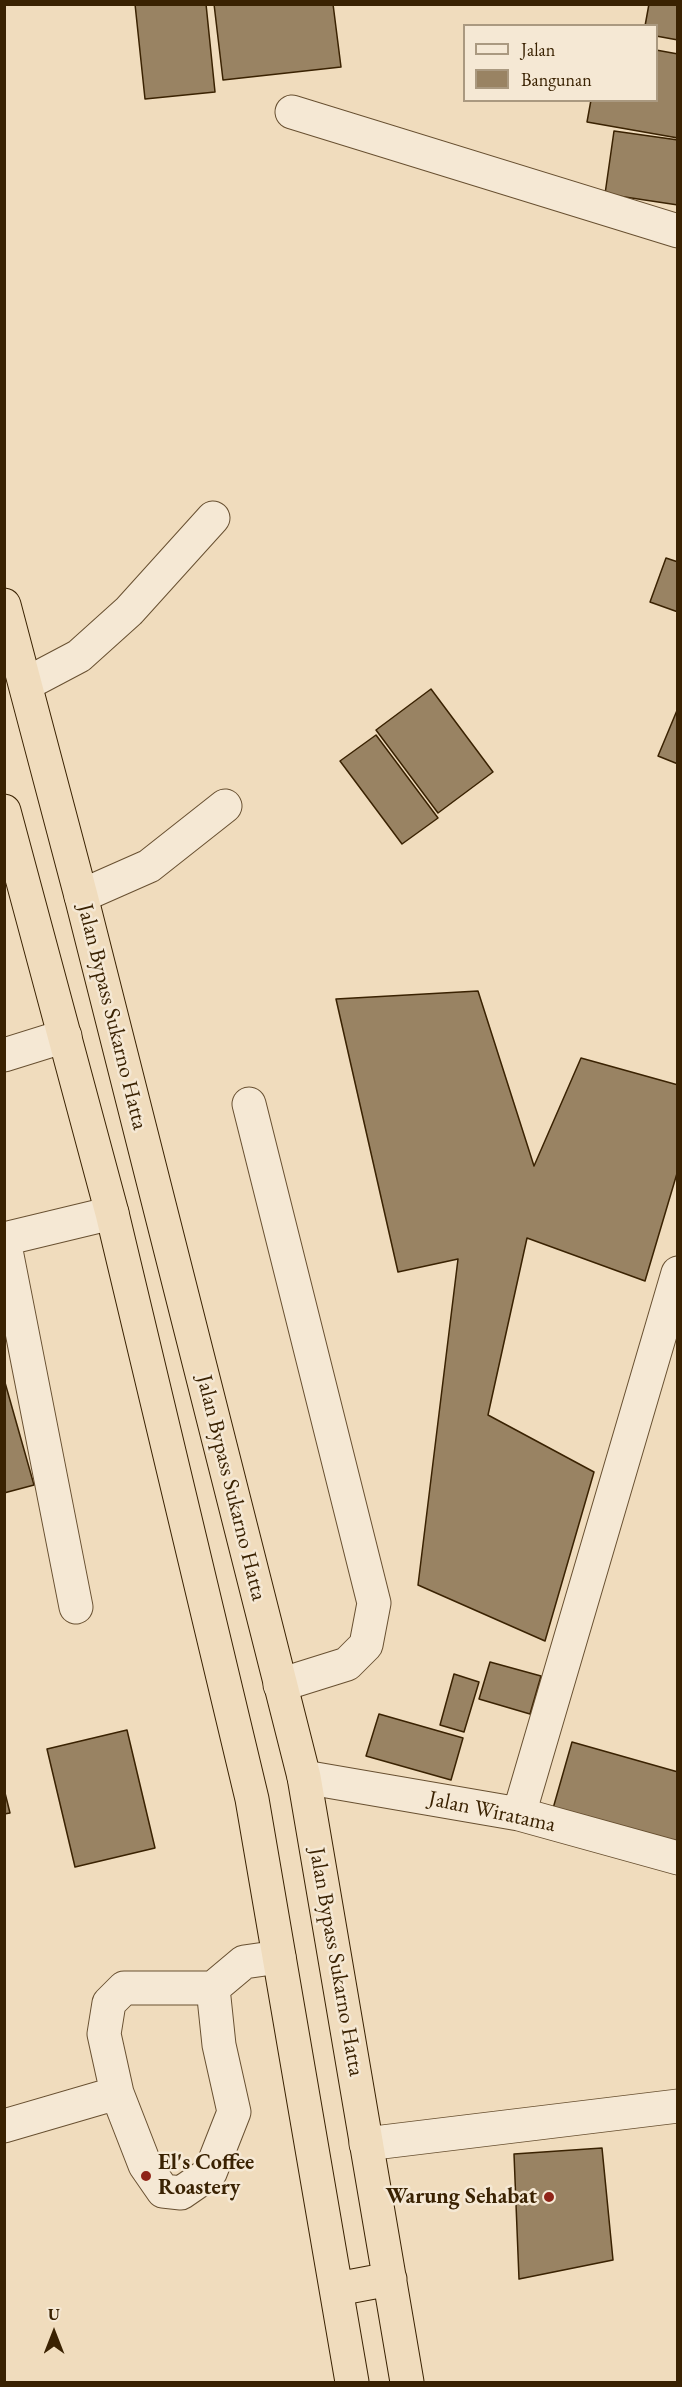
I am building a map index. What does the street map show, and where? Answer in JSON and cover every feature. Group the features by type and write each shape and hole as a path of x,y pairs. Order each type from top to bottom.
{"highway":[{"name":"Jalan Bypass Sukarno Hatta","path":"4,605 81,896 304,1777 407,2382"},
{"path":"4,811 112,1213 252,1799 352,2382"},
{"path":"337,2289 390,2279"}],"street":[{"path":"292,112 678,231"},
{"path":"26,684 79,656 129,611 213,518"},
{"path":"81,896 149,866 225,806"},
{"path":"4,1055 65,1036"},
{"path":"249,1104 374,1603 366,1644 347,1664 280,1685"},
{"path":"76,1607 4,1239 112,1213"},
{"path":"519,1814 678,1273"},
{"name":"Jalan Wiratama","path":"304,1777 519,1814 678,1858"},
{"path":"213,1988 219,2045 234,2112 210,2173 181,2193 163,2191 145,2165 117,2093 104,2034 109,2003 124,1988 213,1988 244,1962 279,1957"},
{"path":"4,2126 117,2093"},
{"path":"366,2144 678,2106"}],"building":[{"path":"135,4 206,4 215,92 145,99"},
{"path":"214,4 333,4 341,67 223,80"},
{"path":"649,4 678,4 678,40 658,36 658,24 645,24"},
{"path":"658,50 678,54 678,138 587,122 591,102 658,102"},
{"path":"614,131 678,140 678,205 605,194"},
{"path":"666,558 678,562 678,612 650,602"},
{"path":"431,689 493,772 438,813 376,730"},
{"path":"678,708 678,764 658,756"},
{"path":"376,735 438,818 402,844 340,761"},
{"path":"478,991 534,1166 581,1058 678,1085 678,1170 645,1281 527,1238 488,1415 594,1472 545,1641 418,1585 458,1259 398,1272 336,999"},
{"path":"4,1379 34,1485 4,1493"},
{"path":"490,1662 541,1676 530,1714 479,1699"},
{"path":"454,1674 479,1682 464,1732 440,1725"},
{"path":"379,1714 463,1738 451,1780 366,1756"},
{"path":"127,1730 155,1848 75,1867 47,1749"},
{"path":"572,1742 678,1772 678,1836 674,1847 552,1812"},
{"path":"4,1789 10,1813 4,1814"},
{"path":"602,2148 613,2260 519,2279 514,2154"}],"place":[{"name":"El's Coffee Roastery","path":"146,2176"},
{"name":"Warung Sehabat","path":"549,2197"}]}
